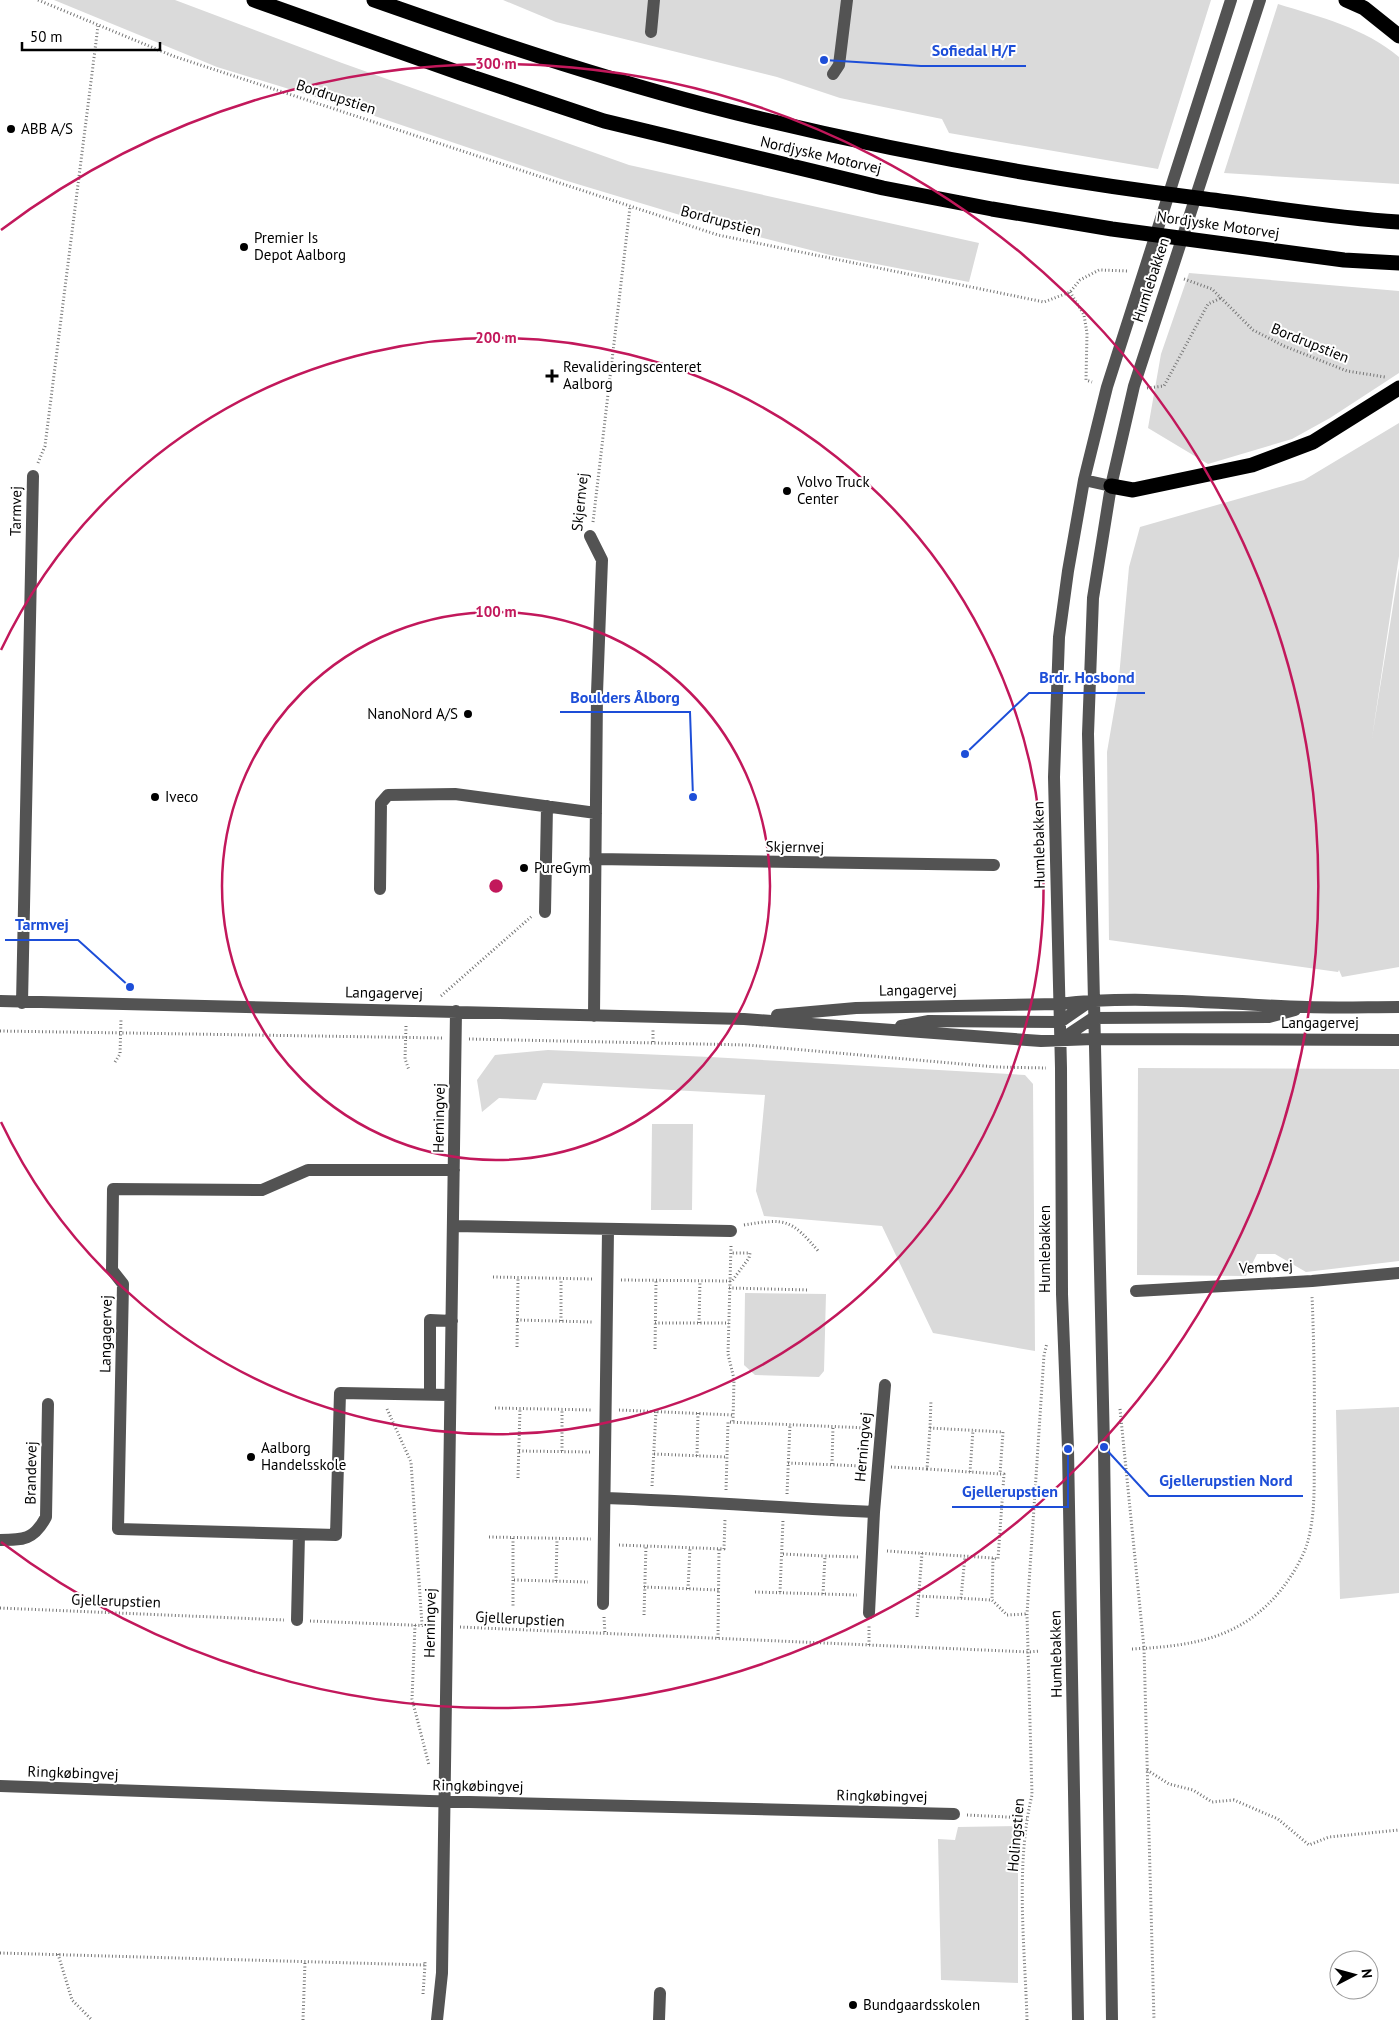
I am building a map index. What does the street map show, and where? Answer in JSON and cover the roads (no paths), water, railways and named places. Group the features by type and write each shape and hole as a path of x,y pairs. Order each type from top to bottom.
{"highway":[{"name":"Nordjyske Motorvej","path":"254,0 451,70 604,121 883,188 1112,229 1344,260 1399,263"},
{"name":"Nordjyske Motorvej","path":"374,0 482,38 616,80 752,117 873,144 1000,170 1110,188 1399,222"},
{"path":"1346,0 1364,8 1399,36"},
{"path":"1110,486 1133,490 1252,465 1313,442 1395,383"}],"street":[{"path":"651,32 654,0"},
{"path":"833,74 839,65 846,0"},
{"name":"Humlebakken","path":"1078,2020 1069,1458 1062,1294 1061,1068 1054,777 1059,637 1084,480 1106,387 1189,125 1231,0"},
{"name":"Humlebakken","path":"1112,2020 1104,1447 1093,1039 1088,734 1093,598 1110,486 1134,386 1216,129 1260,0"},
{"name":"Tarmvej","path":"22,1003 33,476"},
{"path":"1084,480 1110,486"},
{"name":"Skjernvej","path":"590,536 602,560 595,859 594,1016"},
{"path":"380,889 381,802 388,795 455,794 596,813"},
{"path":"539,914 547,806"},
{"name":"Skjernvej","path":"595,859 994,865"},
{"path":"1060,1022 1093,1000"},
{"name":"Langagervej","path":"744,1019 856,1008 1060,1004 1093,1000 1164,1000 1307,1007 1399,1007"},
{"name":"Langagervej","path":"0,1002 744,1019 1041,1041 1093,1039 1399,1040"},
{"name":"Langagervej","path":"1093,1018 1269,1017 1307,1007"},
{"name":"Herningvej","path":"437,2020 442,1973 456,1011"},
{"path":"1060,1040 1093,1018"},
{"name":"Langagervej","path":"884,1029 929,1021 1060,1022"},
{"name":"Langagervej","path":"450,1395 340,1393 336,1535 118,1529 123,1284 112,1270 113,1188 262,1190 308,1170 454,1170"},
{"path":"453,1226 731,1231"},
{"path":"603,1604 608,1230"},
{"name":"Vembvej","path":"1136,1291 1312,1281 1399,1273"},
{"path":"430,1394 430,1320 452,1321"},
{"name":"Herningvej","path":"869,1613 874,1512 885,1386"},
{"name":"Brandevej","path":"0,1540 28,1538 38,1530 46,1517 48,1404"},
{"path":"605,1498 726,1502 785,1509 874,1512"},
{"path":"297,1620 299,1534"},
{"name":"Ringkøbingvej","path":"0,1786 444,1801 954,1814"},
{"path":"659,2020 660,1993"}],"place":[{"name":"Sofiedal H/F","path":"824,60"},
{"name":"ABB A/S","path":"11,129"},
{"name":"Premier Is Depot Aalborg","path":"244,247"},
{"name":"Revalideringscenteret Aalborg","path":"552,376"},
{"name":"Volvo Truck Center","path":"787,491"},
{"name":"NanoNord A/S","path":"468,714"},
{"name":"Brdr. Hosbond","path":"965,754"},
{"name":"Iveco","path":"155,797"},
{"name":"Boulders Ålborg","path":"693,797"},
{"name":"PureGym","path":"524,868"},
{"name":"Tarmvej","path":"130,987"},
{"name":"Gjellerupstien Nord","path":"1104,1447"},
{"name":"Gjellerupstien","path":"1068,1449"},
{"name":"Aalborg Handelsskole","path":"251,1457"},
{"name":"Bundgaardsskolen","path":"853,2005"}]}
